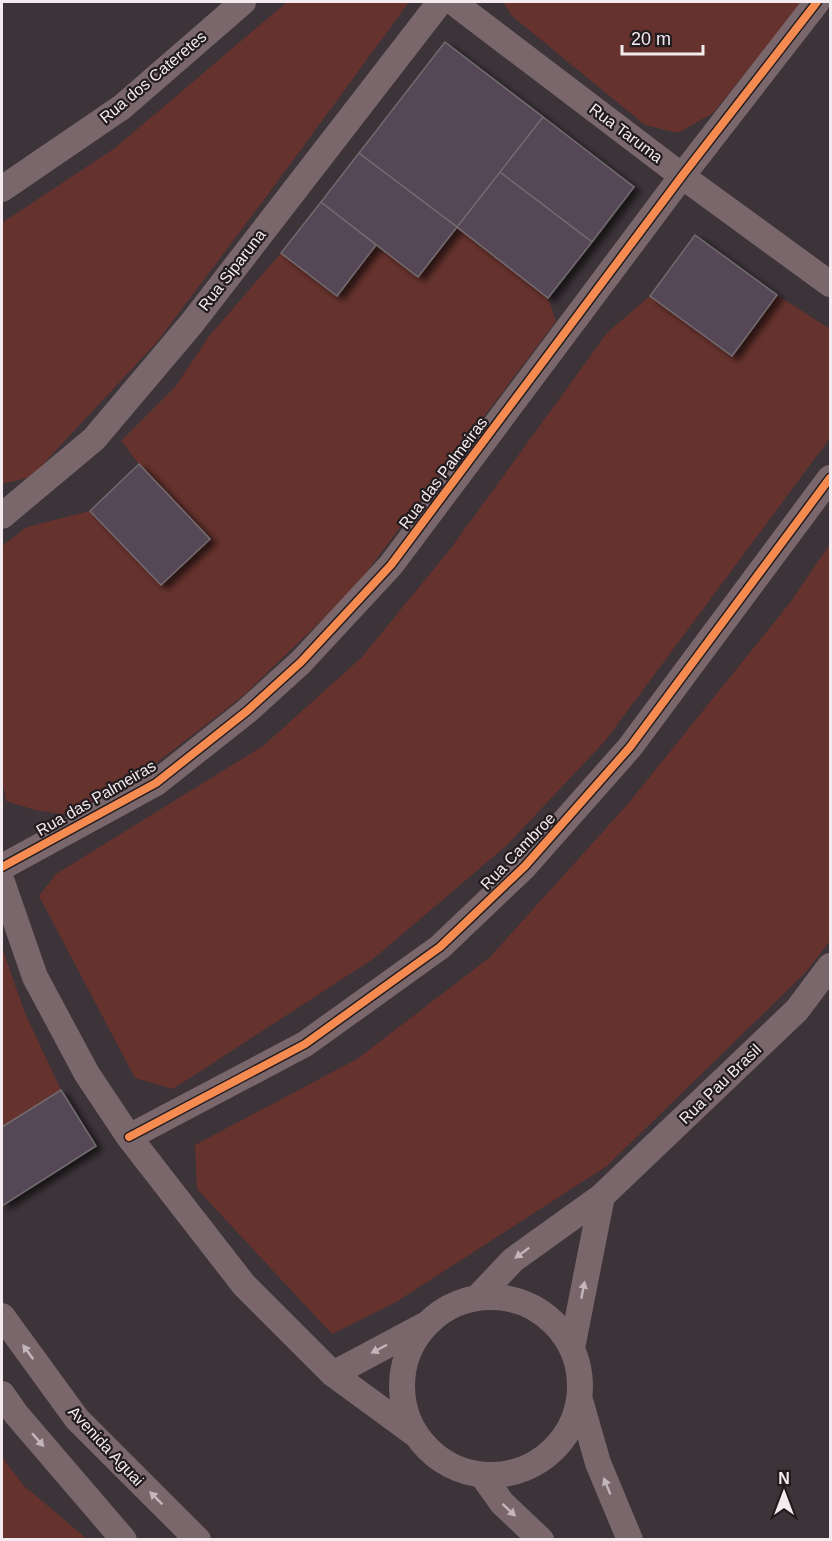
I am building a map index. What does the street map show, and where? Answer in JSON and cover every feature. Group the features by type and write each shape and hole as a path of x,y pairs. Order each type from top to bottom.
{"street":[{"name":"Rua dos Cateretes","path":"2,189 122,107 243,2"},
{"name":"Rua Siparuna","path":"2,516 94,439 192,323 440,2"},
{"name":"Rua Taruma","path":"453,2 682,176 831,284"},
{"name":"Rua das Palmeiras","path":"2,867 156,783 247,711 301,662 391,565 682,176 817,2"},
{"name":"Rua Cambroe","path":"129,1137 305,1044 440,947 525,866 630,747 831,478"},
{"path":"2,882 35,977 87,1074 129,1137 244,1285 333,1374 415,1434 433,1455 456,1468 482,1475 509,1474 534,1464 556,1448 572,1426 580,1400"},
{"name":"Rua Pau Brasil","path":"478,1297 513,1260 602,1196 797,1010 831,966"},
{"path":"572,1348 602,1196"},
{"path":"333,1374 425,1324 453,1305 478,1297 513,1299 537,1309 558,1326 572,1348 580,1373 580,1400 598,1463 630,1539"},
{"name":"Avenida Aguai","path":"2,1316 77,1419 198,1539"},
{"path":"415,1434 404,1407 401,1377 409,1349 425,1324"},
{"path":"2,1394 16,1414 124,1539"},
{"path":"482,1475 502,1503 541,1539"}],"shaded area":[{"path":"287,2 409,2 157,342 31,477 2,484 2,223 115,148"},
{"path":"503,2 803,2 713,113 678,133 645,125 512,16"},
{"path":"457,227 548,298 556,321 353,590 244,695 146,771 68,815 35,810 6,801 2,780 2,546 27,527 90,511 161,585 210,538 139,464 121,441 175,387 210,335 281,253 337,296 376,245 418,277"},
{"path":"777,295 830,329 830,438 605,741 506,846 373,959 173,1089 135,1078 39,896 56,874 263,746 362,657 451,548 607,333 650,296 732,355"},
{"path":"830,544 830,941 805,973 607,1166 396,1302 332,1334 197,1189 195,1145 357,1059 489,958 627,805 789,604"},
{"path":"2,947 24,1011 61,1090 2,1127"},
{"path":"2,1457 23,1485 87,1539 2,1539"}],"building":[{"path":"445,42 543,117 457,227 359,153"},
{"path":"543,117 634,187 592,242 500,172"},
{"path":"359,153 457,227 418,277 321,202"},
{"path":"500,172 592,242 548,298 457,227"},
{"path":"321,202 376,245 337,296 281,253"},
{"path":"695,235 777,295 732,356 650,296"},
{"path":"139,464 210,539 161,585 90,511"},
{"path":"61,1090 96,1146 2,1206 2,1127"}],"cycle path":[{"path":"2,867 156,783 247,711 301,662 391,565 682,176 817,2"},
{"path":"129,1137 305,1044 440,947 525,866 630,747 830,478"}]}
